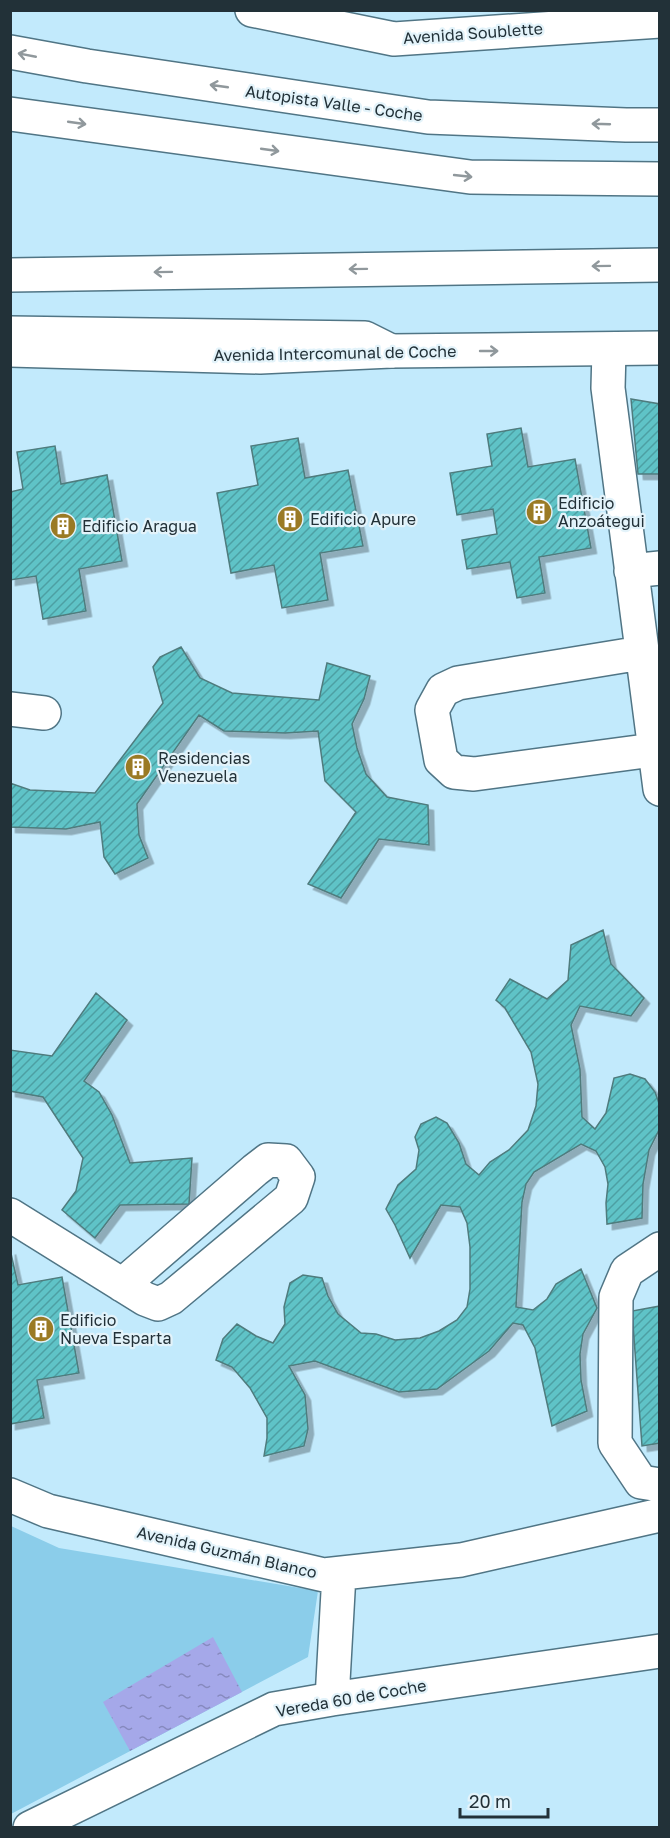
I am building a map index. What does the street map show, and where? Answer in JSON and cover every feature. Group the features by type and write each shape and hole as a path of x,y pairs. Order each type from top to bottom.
{"main road":[{"name":"Avenida Soublette","path":"252,10 394,39 660,21"},
{"name":"Autopista Valle - Coche","path":"10,52 87,66 428,117 660,125"},
{"path":"13,116 470,177 660,179"},
{"path":"10,275 660,265"},
{"path":"10,333 365,338 391,351"},
{"name":"Avenida Intercomunal de Coche","path":"10,350 260,357 391,351 660,348"},
{"path":"609,350 608,388 645,569 641,653 660,789"},
{"path":"641,653 458,683 443,690 432,710 441,760 454,772 474,774 653,750"},
{"path":"10,709 44,713"},
{"path":"10,1215 122,1285 145,1299 158,1304 171,1298 291,1198 297,1176 286,1161 268,1160 122,1285"},
{"path":"660,1249 627,1271 616,1298 615,1443 641,1482 660,1485"},
{"name":"Avenida Guzmán Blanco","path":"10,1495 48,1511 324,1575 461,1560 660,1515"},
{"path":"332,1699 339,1574"},
{"name":"Vereda 60 de Coche","path":"30,1827 274,1709 660,1651"}],"shaded area":[{"path":"11,1526 59,1548 318,1591 308,1657 11,1814"}],"water":[{"path":"213,1637 242,1692 130,1751 103,1702"}],"building":[{"path":"631,399 660,404 660,474 638,474"},
{"name":"Edificio Anzoátegui","path":"521,428 528,467 575,459 591,548 539,557 545,593 517,598 510,562 467,569 462,540 497,534 493,509 457,515 450,473 492,466 487,434"},
{"name":"Edificio Apure","path":"298,438 305,478 348,470 363,546 320,553 328,600 282,608 274,565 231,573 217,493 258,485 251,446"},
{"name":"Edificio Aragua","path":"55,446 61,484 107,475 122,561 79,569 86,611 43,619 36,576 10,580 10,492 23,489 17,452"},
{"name":"Residencias Venezuela","path":"181,647 200,678 232,693 319,700 327,663 370,676 364,699 352,724 366,774 387,797 428,805 429,845 379,839 341,898 308,884 356,812 325,781 318,731 285,733 224,731 199,715 137,804 139,835 148,858 115,874 104,857 100,822 66,829 10,827 10,783 30,790 95,793 163,703 153,667 160,657"},
{"path":"603,930 611,964 644,998 631,1016 580,1006 571,1025 580,1069 582,1117 595,1129 606,1113 614,1078 630,1074 645,1079 655,1092 660,1106 660,1128 649,1150 643,1184 642,1218 607,1224 608,1184 605,1167 596,1151 581,1144 534,1172 526,1184 522,1202 516,1307 533,1310 547,1299 556,1284 581,1269 597,1308 583,1334 580,1354 581,1380 587,1411 552,1426 535,1348 523,1325 513,1323 489,1351 437,1389 399,1392 315,1361 289,1366 305,1395 308,1429 304,1446 264,1456 267,1418 250,1388 232,1367 216,1360 223,1339 237,1324 273,1343 285,1324 284,1307 290,1283 303,1275 322,1278 328,1296 338,1314 361,1333 376,1334 395,1340 420,1338 439,1331 457,1320 467,1307 470,1289 470,1247 467,1223 460,1207 441,1205 410,1258 386,1209 398,1185 416,1169 419,1150 415,1137 421,1124 436,1117 447,1123 459,1143 466,1164 479,1175 490,1162 509,1150 528,1130 536,1106 538,1084 531,1052 505,1008 496,1000 510,979 547,999 568,980 571,945"},
{"path":"96,993 127,1020 84,1081 99,1092 112,1115 130,1163 192,1158 189,1204 120,1205 95,1238 62,1210 76,1191 83,1158 43,1097 10,1091 10,1050 52,1056"},
{"name":"Edificio Nueva Esparta","path":"10,1249 18,1285 62,1277 79,1373 37,1380 44,1418 10,1424"},
{"path":"660,1306 660,1443 642,1446 632,1311"}],"place":[{"name":"Edificio Anzoátegui","path":"539,512"},
{"name":"Edificio Apure","path":"290,519"},
{"name":"Edificio Aragua","path":"63,526"},
{"name":"Residencias Venezuela","path":"138,767"},
{"name":"Edificio Nueva Esparta","path":"41,1329"}]}
